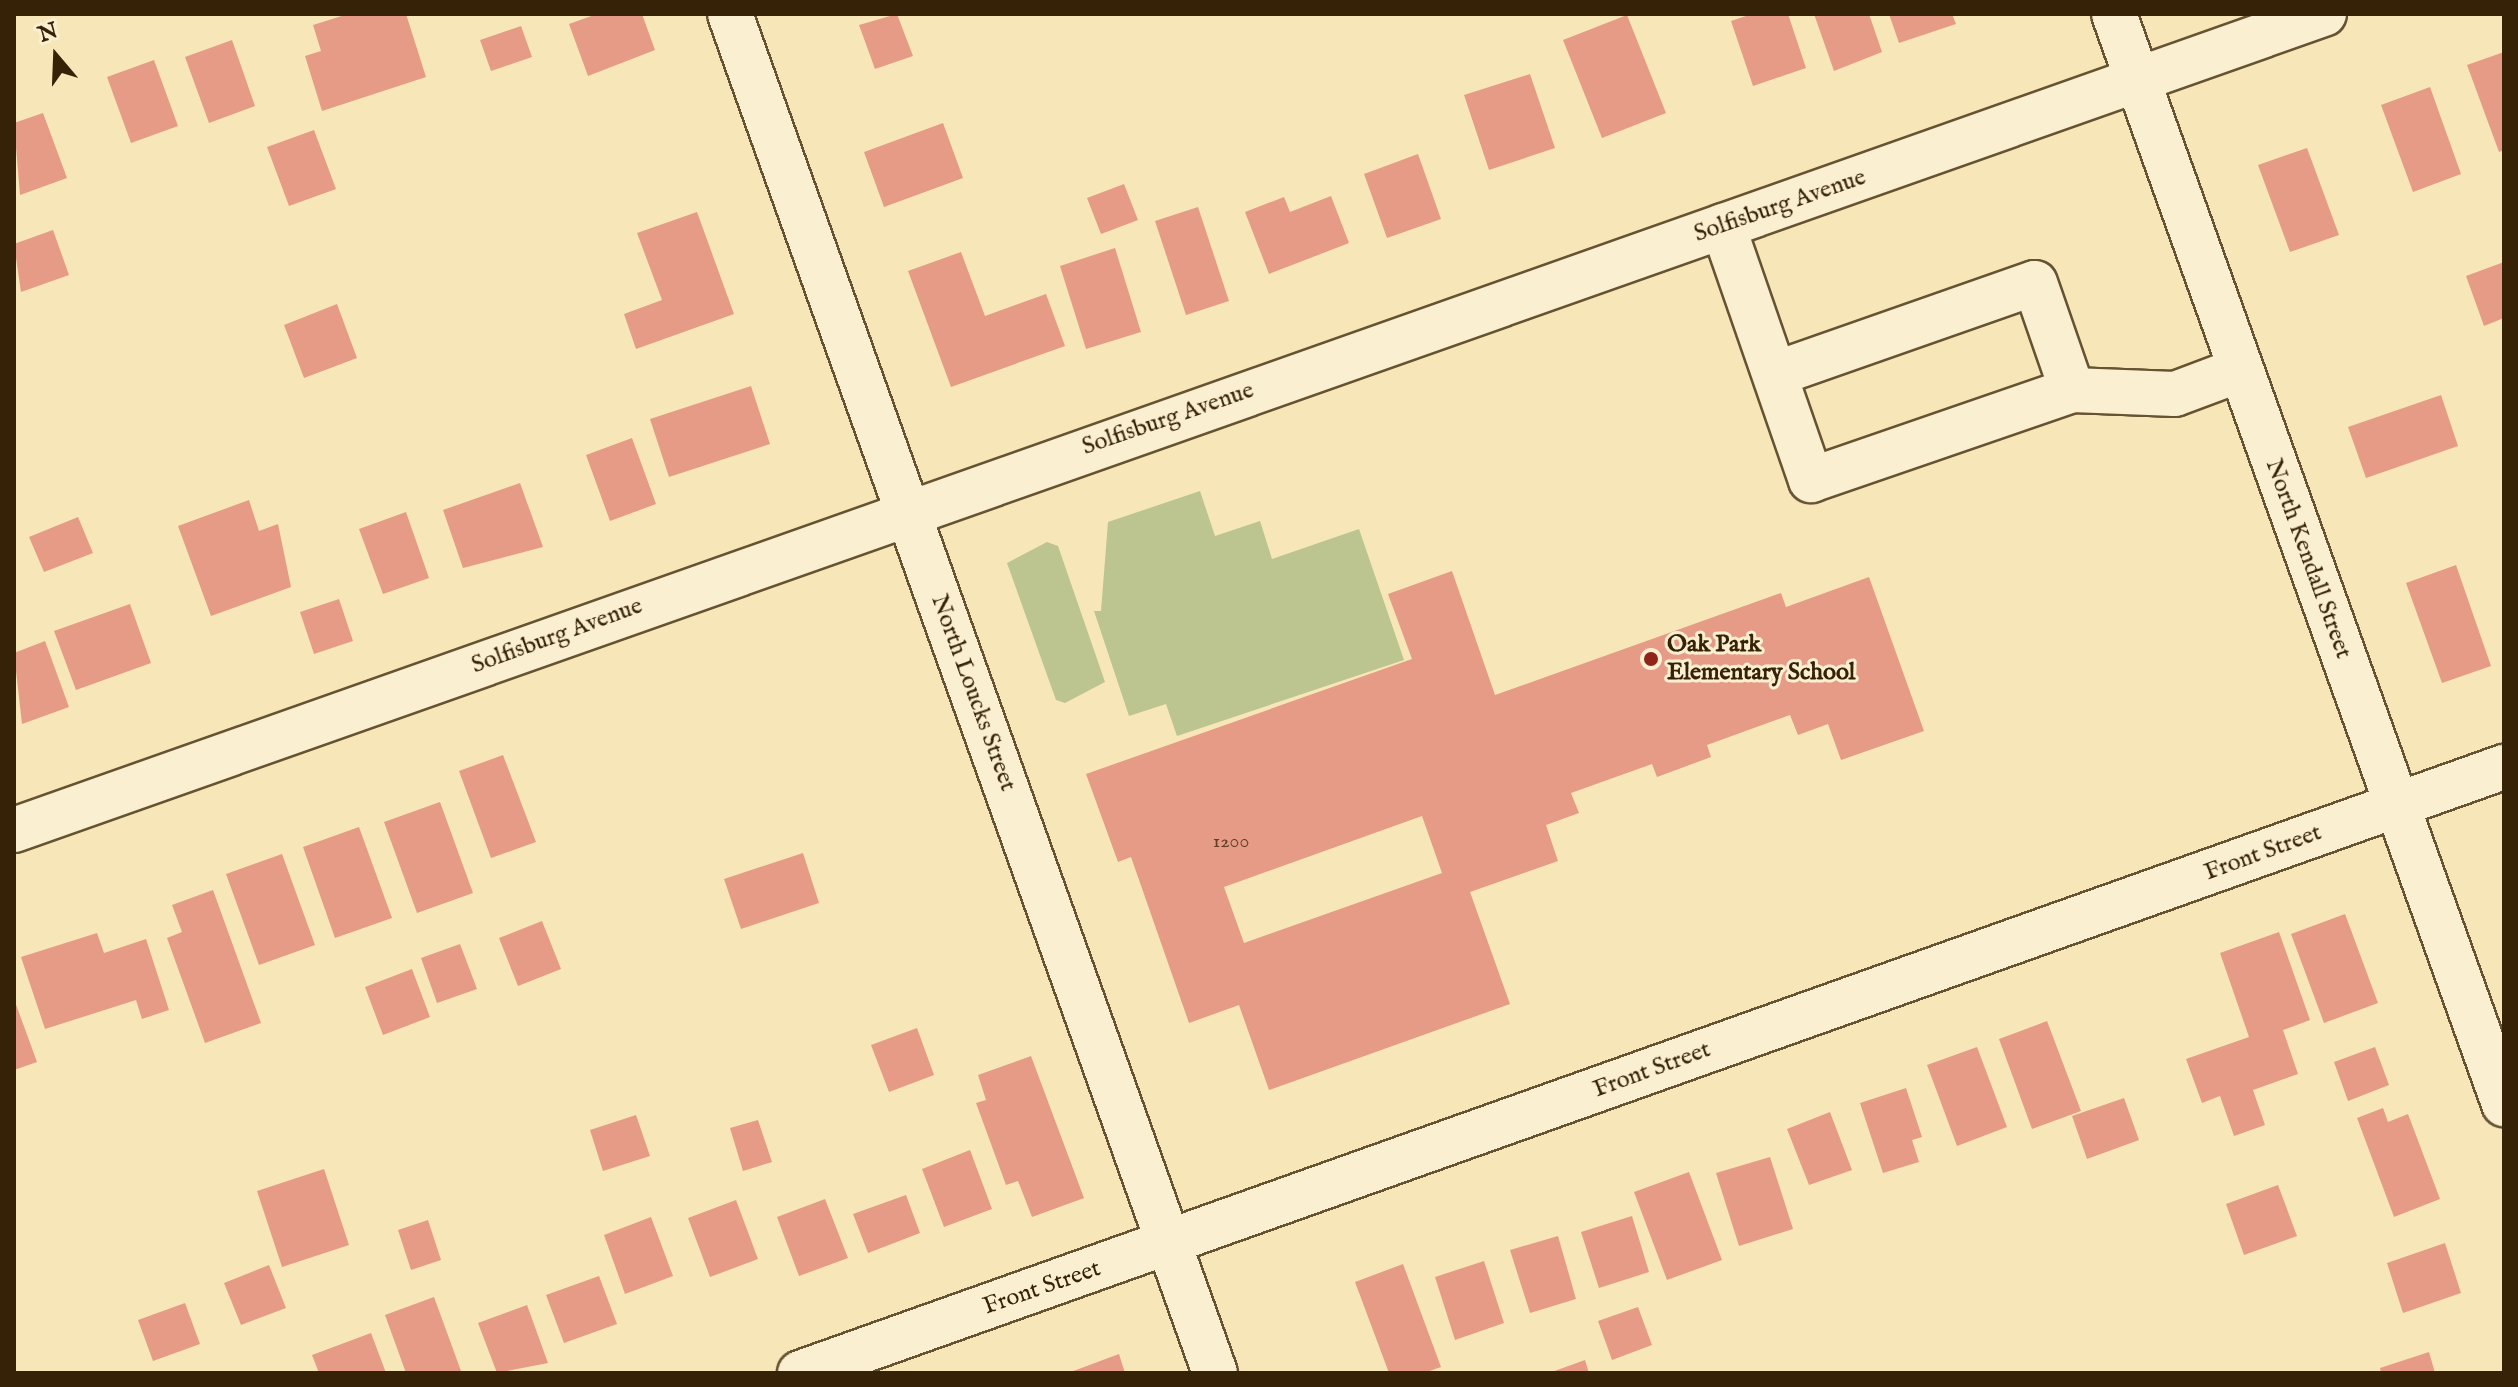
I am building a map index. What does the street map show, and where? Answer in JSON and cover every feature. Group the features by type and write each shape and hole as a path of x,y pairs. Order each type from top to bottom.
{"street":[{"name":"North Loucks Street","path":"730,14 1215,1373"},
{"name":"North Kendall Street","path":"2114,14 2504,1104"},
{"name":"Solfisburg Avenue","path":"14,830 908,510 2324,14"},
{"path":"1723,226 1811,480 2072,390 2175,394 2239,370"},
{"path":"1775,374 2035,283 2072,390"},
{"name":"Front Street","path":"800,1373 2504,767"}],"green space":[{"path":"1200,491 1215,536 1260,521 1272,559 1359,529 1404,660 1177,736 1166,704 1129,716 1094,611 1101,611 1108,522"},
{"path":"1047,542 1058,546 1105,682 1065,703 1056,700 1007,563"}],"building":[{"path":"348,14 406,14 426,77 322,111 305,56 321,51 313,25"},
{"path":"597,14 642,14 655,50 588,76 569,24"},
{"path":"897,14 913,56 875,69 859,25"},
{"path":"1752,14 1788,14 1806,68 1753,86 1731,21"},
{"path":"1814,14 1869,14 1882,52 1834,71"},
{"path":"1889,14 1952,14 1956,24 1899,43"},
{"path":"1627,15 1666,113 1602,138 1563,40"},
{"path":"521,26 532,57 491,71 480,40"},
{"path":"232,40 255,106 209,123 185,57"},
{"path":"2504,52 2504,150 2499,152 2467,65"},
{"path":"154,60 178,126 131,143 107,77"},
{"path":"1530,74 1555,148 1489,170 1464,95"},
{"path":"2430,87 2461,174 2413,192 2381,105"},
{"path":"43,113 67,178 20,195 14,123"},
{"path":"943,123 963,178 884,207 864,152"},
{"path":"314,130 336,189 289,206 267,147"},
{"path":"2307,148 2339,235 2290,252 2258,165"},
{"path":"1418,154 1441,219 1387,238 1364,174"},
{"path":"1124,184 1138,220 1101,234 1087,198"},
{"path":"1331,196 1349,243 1269,274 1245,212 1284,197 1290,212"},
{"path":"1198,207 1229,301 1186,315 1155,221"},
{"path":"697,212 734,314 636,349 624,314 662,300 637,233"},
{"path":"53,230 69,275 21,292 14,244"},
{"path":"1115,248 1141,332 1086,349 1060,266"},
{"path":"961,252 985,316 1046,294 1065,346 951,387 908,271"},
{"path":"2504,262 2504,318 2484,326 2466,276"},
{"path":"337,304 357,358 304,378 284,325"},
{"path":"751,386 770,444 669,477 650,419"},
{"path":"2441,395 2458,446 2366,478 2348,427"},
{"path":"632,438 656,504 610,521 586,455"},
{"path":"520,483 543,547 463,568 443,510"},
{"path":"249,500 259,531 278,524 291,587 211,616 178,526"},
{"path":"406,512 429,578 383,594 359,529"},
{"path":"78,517 93,553 44,572 29,537"},
{"path":"2456,565 2491,666 2442,683 2406,583"},
{"path":"1452,571 1495,695 1781,593 1786,607 1869,577 1924,731 1841,760 1828,724 1798,735 1790,715 1707,745 1711,757 1657,777 1652,764 1571,793 1579,813 1546,825 1558,861 1470,892 1510,1004 1269,1090 1239,1005 1189,1023 1131,857 1118,862 1086,774 1412,659 1388,594","holes":["1422,816 1442,873 1244,943 1224,887"]},
{"path":"339,599 353,641 314,654 300,612"},
{"path":"130,604 151,663 76,690 54,631"},
{"path":"45,641 69,707 22,724 14,653"},
{"path":"503,755 536,842 491,858 459,771"},
{"path":"440,802 473,893 417,913 384,822"},
{"path":"359,827 392,918 335,938 303,847"},
{"path":"803,853 819,903 741,929 724,879"},
{"path":"282,854 315,945 259,965 226,874"},
{"path":"213,890 261,1023 205,1043 167,938 182,932 172,905"},
{"path":"2345,914 2378,1003 2324,1023 2291,934"},
{"path":"542,921 561,969 518,986 499,938"},
{"path":"2279,932 2310,1020 2283,1030 2298,1074 2253,1090 2265,1125 2234,1136 2220,1096 2202,1103 2186,1059 2249,1037 2220,953"},
{"path":"97,933 104,953 146,939 169,1010 142,1019 136,1000 45,1029 21,957"},
{"path":"460,944 477,989 437,1003 421,958"},
{"path":"412,969 430,1017 383,1035 365,987"},
{"path":"14,999 37,1062 14,1070"},
{"path":"2047,1021 2081,1111 2032,1129 1999,1039"},
{"path":"917,1028 934,1075 889,1092 871,1045"},
{"path":"1977,1047 2007,1127 1957,1146 1927,1065"},
{"path":"2375,1047 2389,1085 2348,1101 2334,1062"},
{"path":"1031,1056 1084,1198 1032,1217 1018,1181 1006,1185 976,1103 986,1100 978,1075"},
{"path":"1906,1088 1922,1137 1912,1140 1919,1162 1883,1173 1860,1103"},
{"path":"2124,1098 2139,1140 2087,1159 2072,1116"},
{"path":"2383,1108 2388,1122 2408,1114 2440,1199 2394,1217 2357,1118"},
{"path":"1830,1112 1852,1170 1809,1185 1787,1129"},
{"path":"636,1115 650,1156 603,1171 590,1130"},
{"path":"758,1120 772,1162 743,1171 730,1128"},
{"path":"970,1150 992,1209 944,1227 922,1169"},
{"path":"1770,1157 1793,1229 1739,1246 1716,1173"},
{"path":"324,1169 349,1245 282,1267 257,1191"},
{"path":"1689,1172 1722,1260 1667,1280 1634,1192"},
{"path":"2278,1185 2297,1236 2244,1255 2226,1204"},
{"path":"906,1195 920,1233 868,1253 853,1214"},
{"path":"825,1199 848,1258 799,1276 777,1217"},
{"path":"736,1200 758,1259 710,1277 688,1218"},
{"path":"1632,1216 1649,1272 1599,1288 1581,1232"},
{"path":"651,1217 673,1276 625,1294 604,1235"},
{"path":"428,1220 441,1260 411,1270 398,1230"},
{"path":"1558,1236 1576,1299 1530,1313 1510,1250"},
{"path":"2445,1243 2461,1293 2403,1313 2387,1263"},
{"path":"1484,1261 1504,1323 1455,1340 1435,1277"},
{"path":"1403,1264 1441,1367 1424,1373 1389,1373 1355,1282"},
{"path":"269,1265 286,1308 241,1325 224,1283"},
{"path":"599,1276 617,1324 564,1343 546,1295"},
{"path":"434,1297 461,1371 406,1373 385,1315"},
{"path":"185,1303 200,1344 153,1361 138,1320"},
{"path":"527,1305 548,1363 497,1373 478,1323"},
{"path":"1638,1307 1652,1345 1612,1360 1598,1321"},
{"path":"371,1333 386,1373 319,1373 312,1355"},
{"path":"2429,1352 2435,1373 2381,1373 2380,1368"},
{"path":"1119,1354 1125,1373 1068,1373"},
{"path":"1585,1360 1589,1373 1549,1373"}],"place":[{"name":"Oak Park Elementary School","path":"1651,659"}]}
